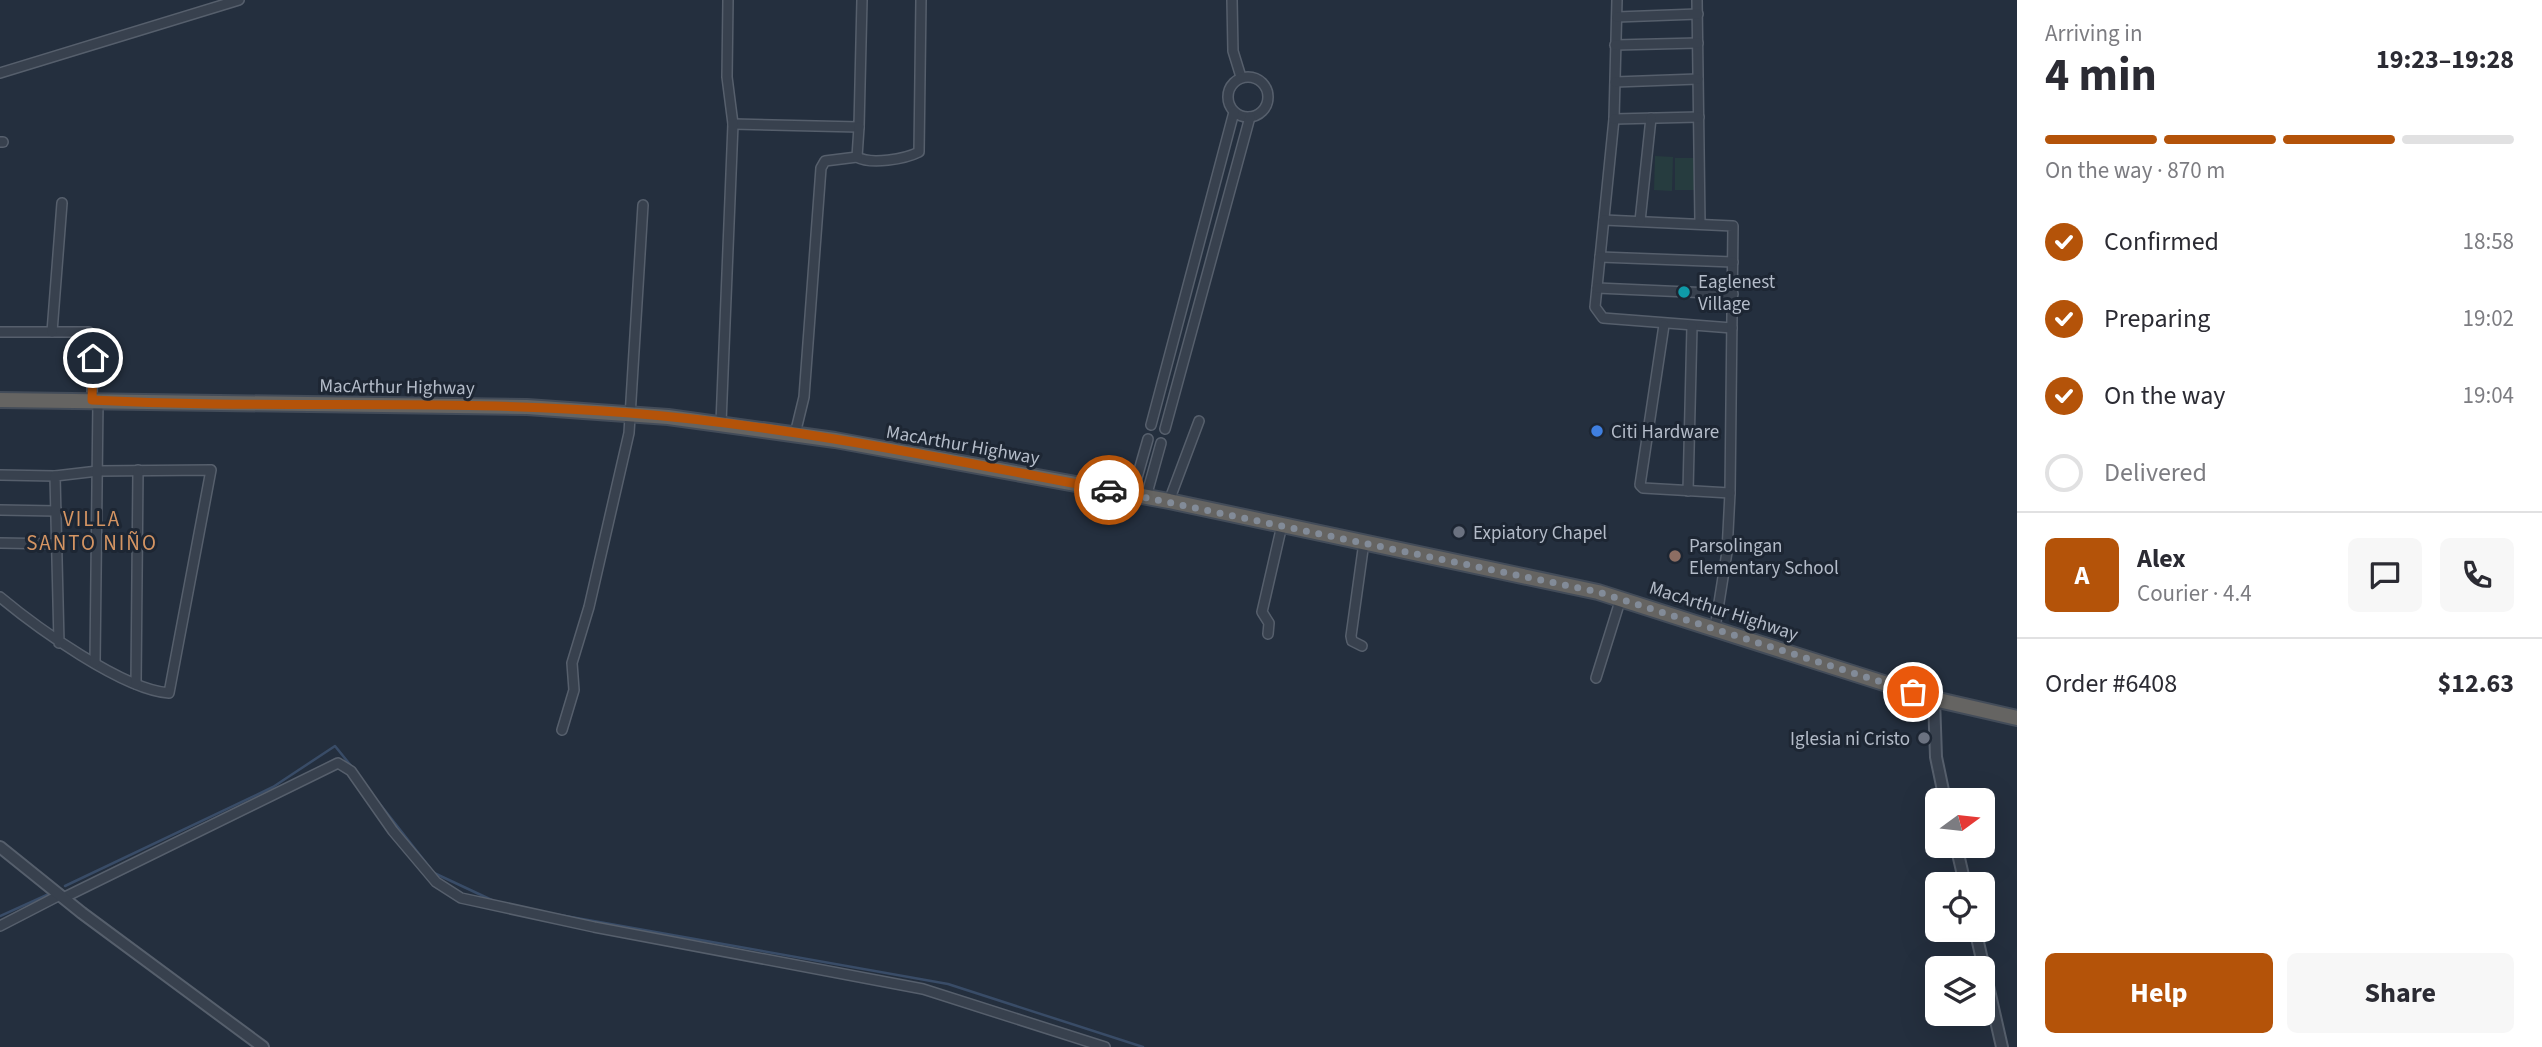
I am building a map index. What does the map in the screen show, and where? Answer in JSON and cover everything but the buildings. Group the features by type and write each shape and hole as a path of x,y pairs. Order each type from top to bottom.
{"highway":[{"name":"MacArthur Highway","path":"0,400 527,407 630,413 795,434 1139,496 1621,598 1934,699 2017,718"}],"street":[{"path":"0,72 239,0"},
{"path":"721,423 733,124 727,86 728,0"},
{"path":"857,157 862,0"},
{"path":"795,434 804,397 821,168 825,161 857,157 863,160 890,159 919,152 921,0"},
{"path":"1232,0 1233,51 1241,77"},
{"path":"1617,0 1614,119 1595,307 1602,318 1664,325 1732,328"},
{"path":"1698,0 1700,223"},
{"path":"1617,17 1698,14"},
{"path":"1615,45 1698,43"},
{"path":"1241,77 1260,79 1267,88 1269,99 1265,110 1250,117 1234,112 1228,103 1228,92 1233,83 1241,77"},
{"path":"1615,82 1698,79"},
{"path":"1151,425 1234,112"},
{"path":"1165,429 1250,117"},
{"path":"1614,119 1699,117"},
{"path":"1640,221 1651,118"},
{"path":"733,124 859,127"},
{"path":"1212,197 1227,201"},
{"path":"52,332 62,203"},
{"path":"562,730 574,690 572,663 629,433 643,205"},
{"path":"1604,220 1733,226 1730,493 1727,552 1715,628"},
{"path":"1600,257 1733,262"},
{"path":"1192,271 1206,275"},
{"path":"1597,288 1733,294"},
{"path":"1664,325 1639,480 1643,488 1730,493"},
{"path":"1688,491 1692,326"},
{"path":"0,332 92,334 98,471 95,662"},
{"path":"1172,345 1187,346"},
{"path":"1169,502 1199,421"},
{"path":"1139,496 1147,439"},
{"path":"1139,496 1161,443"},
{"path":"136,684 138,470"},
{"path":"0,475 55,476 138,470 211,472 172,691 166,693 136,684 59,643 0,597"},
{"path":"55,476 59,643"},
{"path":"0,510 57,511"},
{"path":"1268,634 1269,623 1262,612 1283,525"},
{"path":"1363,646 1352,641 1351,636 1364,542"},
{"path":"0,543 58,544"},
{"path":"1596,678 1621,598"},
{"path":"1934,699 1936,757 1942,788"},
{"path":"0,926 338,763 351,771 387,823 436,882 461,898 594,927 923,989 1105,1047"},
{"path":"0,847 62,897 263,1047"},
{"path":"1978,942 2003,1047"}],"green space":[{"path":"1655,156 1673,157 1672,191 1654,190"},
{"path":"1675,158 1694,158 1694,190 1675,190"}],"waterway":[{"path":"65,886 273,787 335,746 352,767"},
{"path":"368,789 434,873 496,902"},
{"path":"0,916 49,894"},
{"path":"554,914 948,984 1143,1047"}],"way so far":[{"path":"1109,490 1465,562 1598,592 1913,692"}],"place":[{"name":"Eaglenest Village","path":"1684,292"},
{"name":"Citi Hardware","path":"1597,431"},
{"name":"Expiatory Chapel","path":"1459,532"},
{"name":"Parsolingan Elementary School","path":"1675,556"},
{"name":"Iglesia ni Cristo","path":"1924,738"}],"district":[{"name":"VILLA SANTO NIÑO","path":"92,531"}],"route":[{"path":"93,358 92,400 527,407 630,413 835,440 1109,490"}]}
